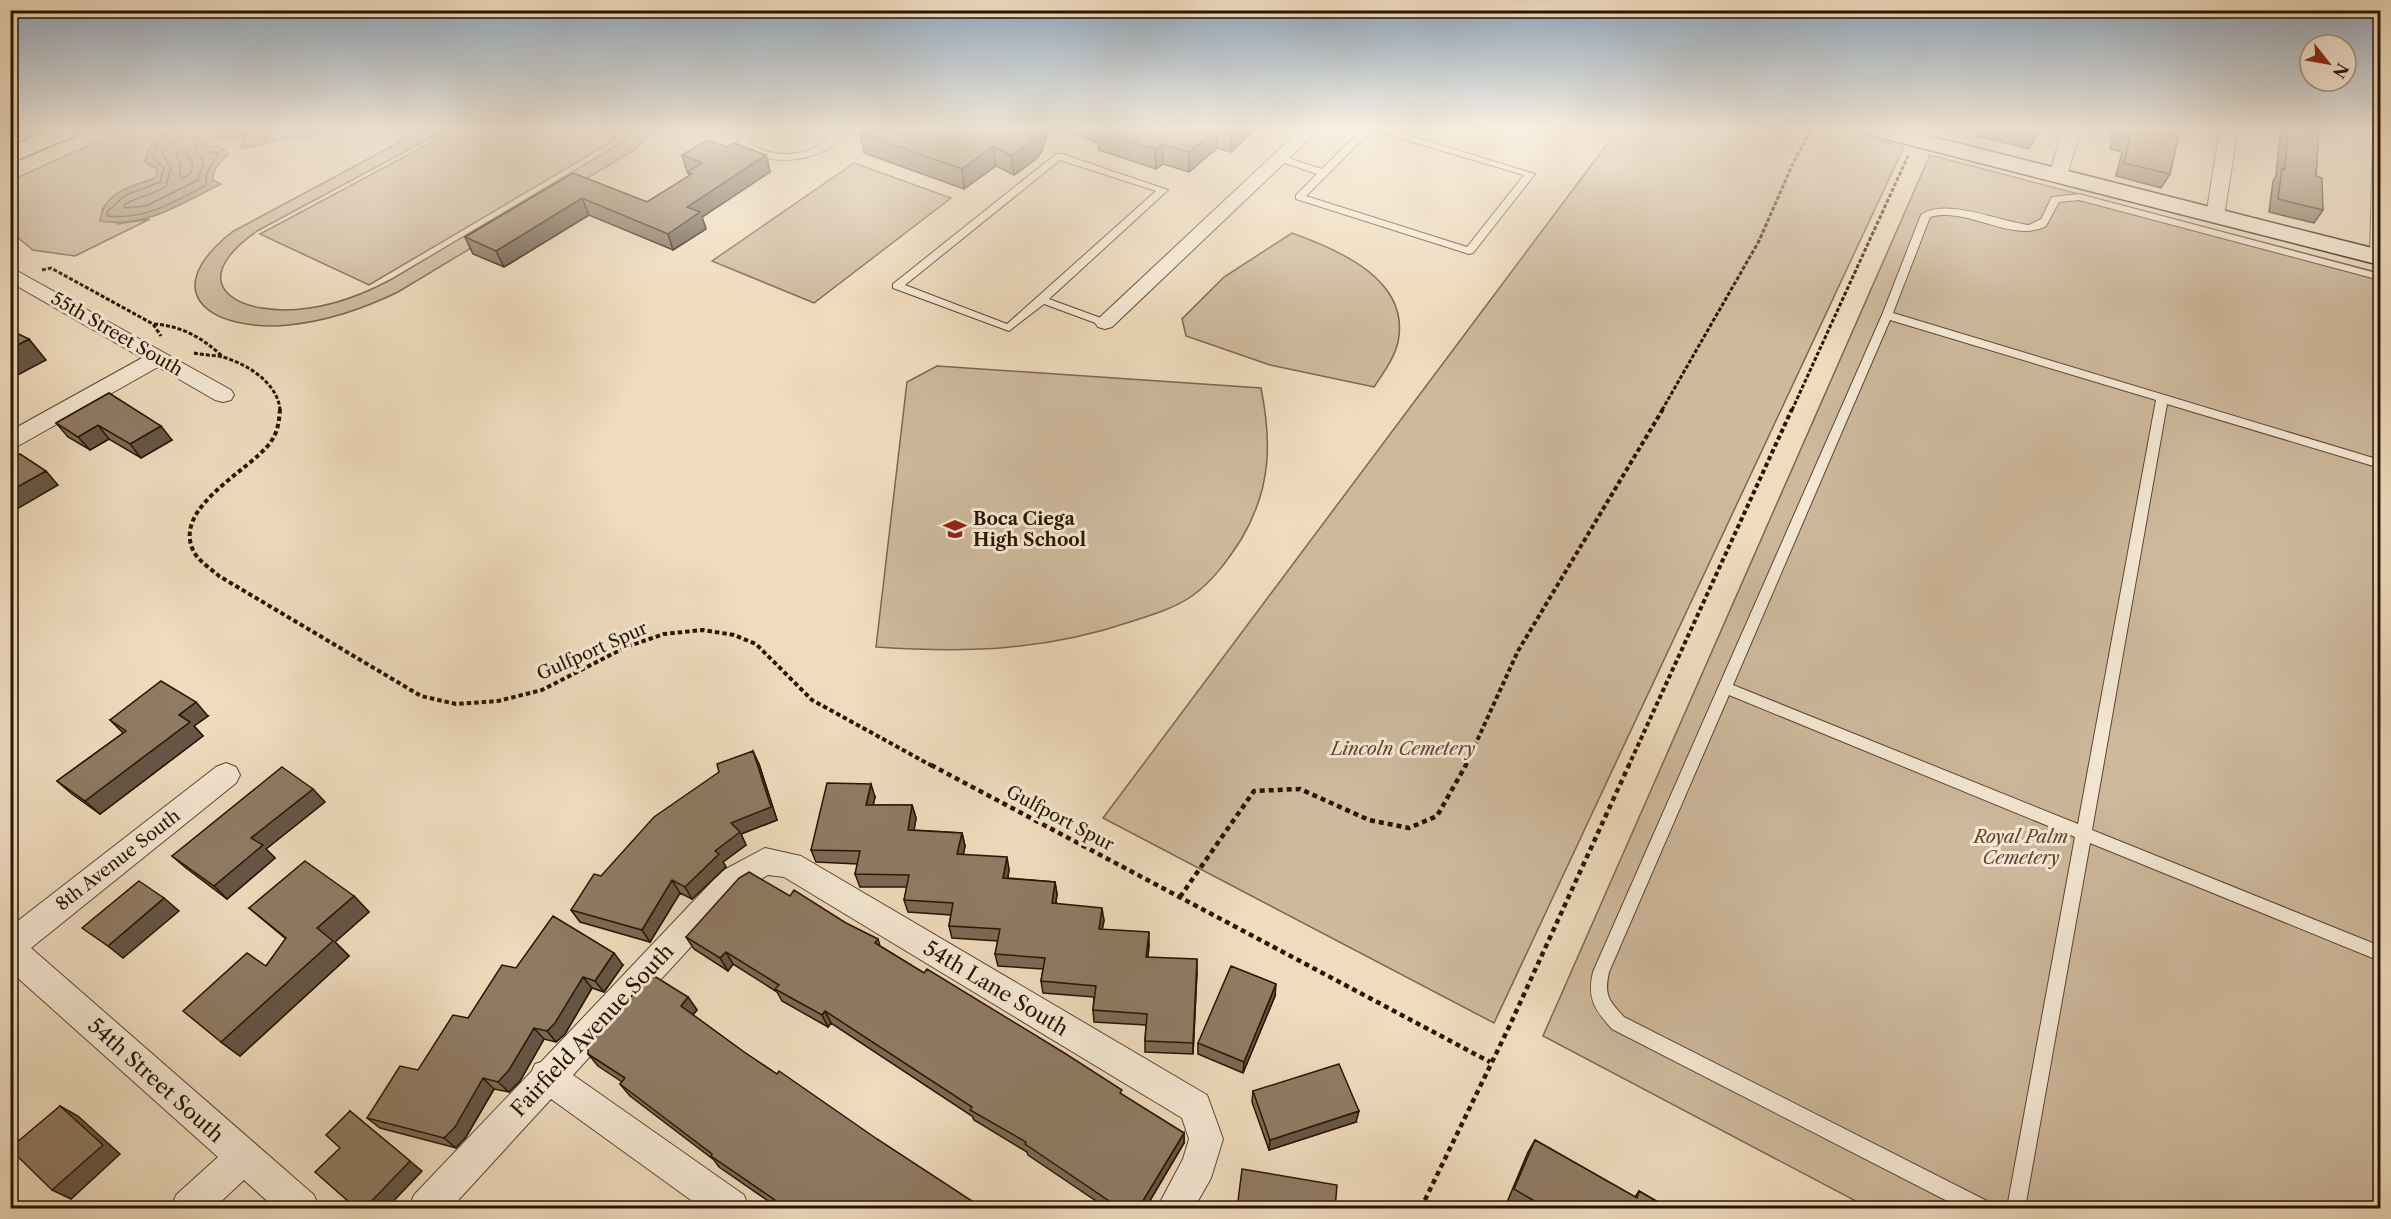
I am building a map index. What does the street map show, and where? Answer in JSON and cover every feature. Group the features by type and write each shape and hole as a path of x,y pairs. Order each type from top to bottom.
{"street":[{"path":"1105,323 1251,185"},
{"path":"2093,185 2215,216 2379,264"},
{"path":"2215,216 2220,185"},
{"name":"55th Street South","path":"14,279 163,350 223,395"},
{"path":"10,441 163,350"},
{"name":"8th Avenue South","path":"10,946 226,775"},
{"name":"Fairfield Avenue South","path":"427,1209 547,1076 733,880 765,861"},
{"name":"54th Lane South","path":"765,861 790,865 1196,1107 1206,1139 1199,1166 1175,1209"},
{"name":"54th Street South","path":"10,950 302,1209"},
{"path":"547,1076 731,1209"},
{"path":"189,1209 243,1157"}],"lane":[{"path":"1023,185 897,286 1009,328 1163,190 1147,185"},
{"path":"1312,185 1299,197 1469,251 1521,185"},
{"path":"1980,1209 1618,1023 1606,1010 1597,990 1601,972 1887,315 1926,215 1934,211 1955,212 2025,228 2038,227 2046,220 2055,199 2079,197 2379,264 2378,185"},
{"path":"1042,300 1105,323"},
{"path":"1887,315 2380,464"},
{"path":"2016,1209 2162,399"},
{"path":"1726,688 2380,954"}],"path":[{"path":"1179,897 1254,791 1300,789 1369,820 1409,828 1437,816 1470,759 1518,651 1691,361 1758,241 1785,185"},
{"path":"1421,1209 1519,1006 1895,185"},
{"path":"14,279 51,268 153,324 185,330 211,344 224,358"},
{"path":"153,324 163,350"},
{"name":"Gulfport Spur","path":"190,352 224,358 266,381 278,395 281,412 277,432 261,453 207,500 195,518 190,537 196,557 219,576 421,696 456,704 498,701 542,690 626,647 664,634 703,630 734,635 756,644 812,700 1490,1062"}],"green space":[{"path":"10,185 135,185 112,197 102,210 118,224 150,219 75,256 33,250 11,232"},
{"path":"320,185 343,185 257,231 234,251 223,268 221,283 229,294 243,303 262,308 285,310 309,308 342,301 392,279 551,185 576,185 398,292 345,313 318,321 289,325 262,326 237,322 217,315 203,305 196,291 197,274 209,254 232,232"},
{"path":"352,185 539,185 369,285 260,234"},
{"path":"822,185 915,185 951,198 814,303 712,261"},
{"name":"Lincoln Cemetery","path":"1576,185 1886,185 1494,1023 1103,818"},
{"name":"Royal Palm Cemetery","path":"1917,185 2044,185 2380,273 2380,1208 1869,1208 1543,1036"},
{"path":"1292,233 1330,248 1368,271 1383,285 1394,301 1399,320 1398,342 1391,360 1374,387 1270,365 1186,336 1182,319 1224,277"},
{"path":"937,366 1261,388 1267,428 1266,465 1264,483 1252,519 1220,570 1207,584 1178,604 1140,619 1069,639 1006,648 943,650 876,647 907,382"}],"water":[{"path":"136,185 219,185 148,218 117,222 100,221 107,203 113,196"}],"building":[{"path":"553,185 603,185 647,202 675,185 721,185 687,207 700,212 668,234 582,198 496,251 465,237"},
{"path":"2280,185 2322,185 2323,210 2278,199"},
{"path":"10,330 29,339 10,349"},
{"path":"109,393 161,426 130,444 98,425 78,437 56,423"},
{"path":"20,454 46,471 10,491 10,460"},
{"path":"161,681 196,702 179,715 190,722 85,801 57,781 126,731 110,720"},
{"path":"753,751 771,807 731,823 740,832 715,851 719,854 685,887 672,880 642,930 571,910 594,874 601,876 654,817 719,772 717,764"},
{"path":"282,767 313,789 251,838 263,845 214,886 172,856"},
{"path":"827,783 871,784 866,805 912,805 908,830 962,833 957,854 1007,857 1003,878 1055,882 1052,903 1102,908 1099,929 1149,932 1146,957 1197,959 1193,1043 1145,1041 1147,1014 1093,1010 1096,986 1041,981 1045,958 995,954 1000,929 949,926 953,903 904,900 909,875 855,874 860,851 811,850"},
{"path":"305,861 354,896 317,928 333,941 221,1042 183,1011 247,953 266,966 286,938 249,908"},
{"path":"749,872 790,896 794,890 846,923 878,939 875,943 924,973 927,969 1066,1054 1122,1090 1120,1093 1184,1133 1138,1209 1121,1209 1025,1144 1026,1142 970,1110 972,1107 825,1011 822,1015 775,989 779,985 726,952 720,958 686,937 739,878"},
{"path":"139,881 164,898 108,946 82,928"},
{"path":"553,916 614,953 595,981 583,977 555,1023 547,1031 534,1028 509,1070 498,1082 483,1078 455,1127 444,1138 367,1118 400,1066 418,1070 453,1015 468,1018 502,965 516,968"},
{"path":"1231,966 1276,984 1244,1062 1198,1043"},
{"path":"651,974 688,997 681,1006 744,1052 777,1074 779,1071 972,1201 967,1209 788,1209 711,1156 712,1154 620,1084 625,1078 588,1054 588,1045"},
{"path":"1339,1064 1359,1111 1270,1140 1253,1091"},
{"path":"60,1106 103,1145 52,1190 10,1148"},
{"path":"350,1111 410,1161 364,1209 357,1209 315,1172 340,1148 326,1135"},
{"path":"1535,1140 1637,1198 1639,1191 1670,1209 1548,1209 1514,1189"},
{"path":"1242,1169 1337,1185 1335,1209 1237,1209"}],"place":[{"name":"Boca Ciega High School","path":"955,529"}]}
